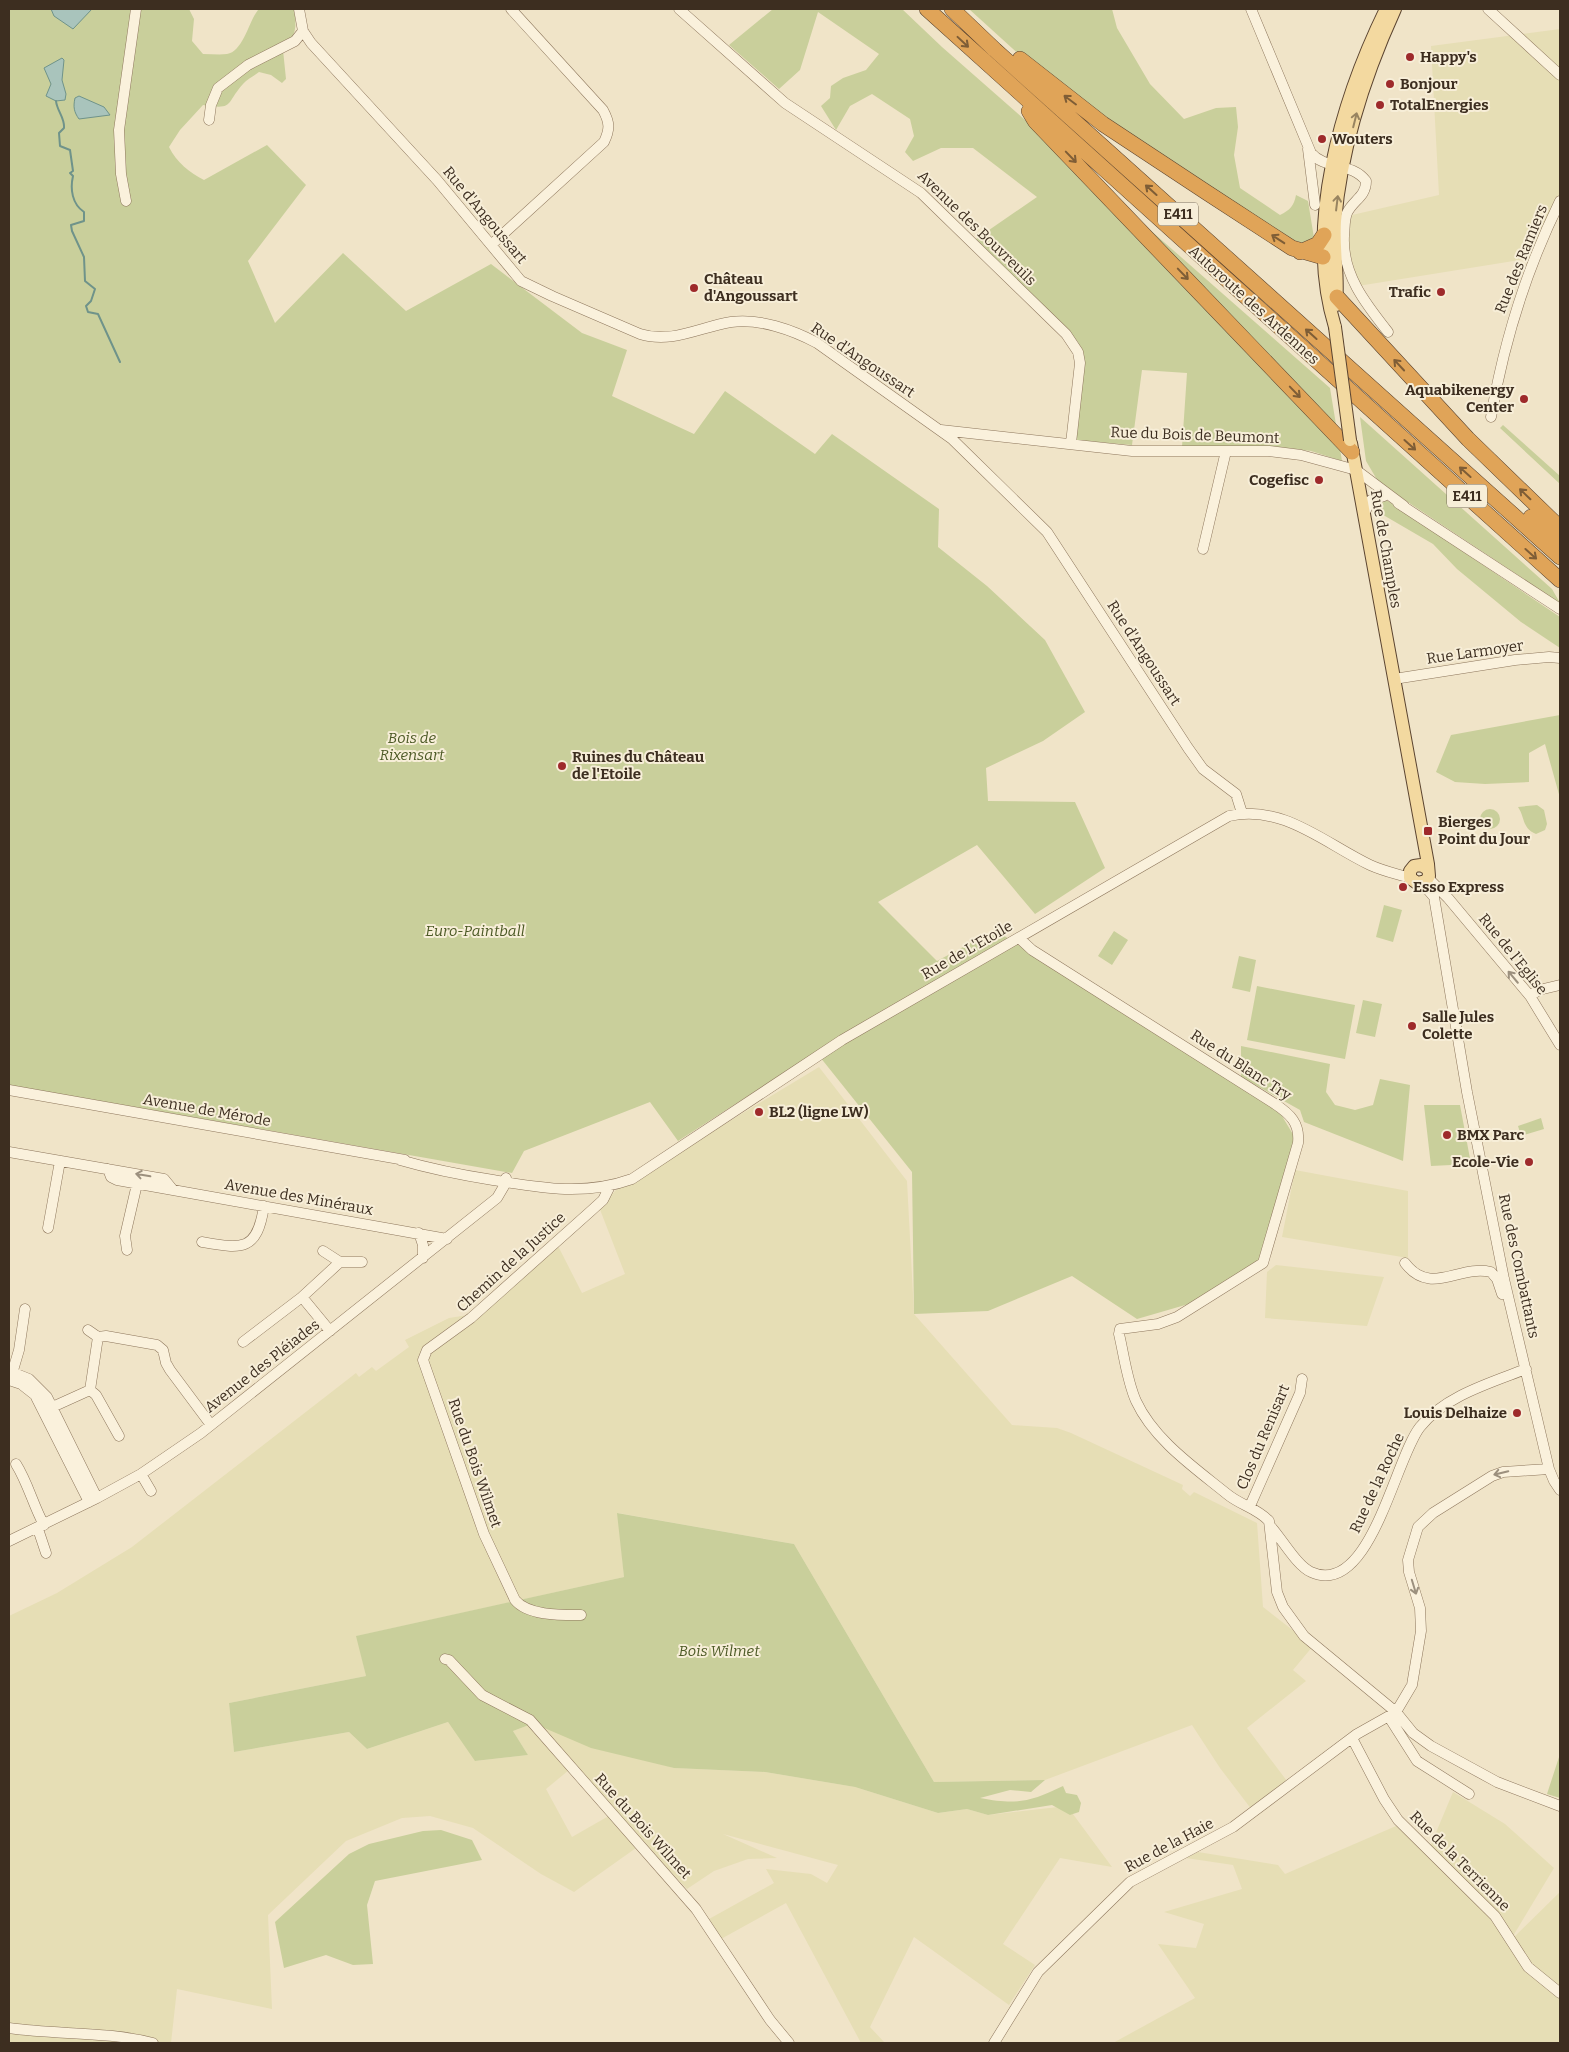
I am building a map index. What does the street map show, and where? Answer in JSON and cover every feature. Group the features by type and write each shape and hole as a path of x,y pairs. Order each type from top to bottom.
{"highway":[{"name":"Autoroute des Ardennes","path":"927,9 1560,580"},
{"name":"Autoroute des Ardennes","path":"952,9 995,50 1560,557"},
{"path":"995,50 1015,54 1103,124 1300,252 1323,257"},
{"path":"1018,92 1035,122 1351,446"},
{"path":"1300,252 1318,244 1324,234"},
{"path":"1337,314 1363,327"},
{"path":"1337,314 1363,327 1468,439 1560,528"},
{"path":"1501,504 1522,509 1560,542"}],"main road":[{"path":"1337,314 1329,266 1323,257 1324,234 1339,166 1350,98 1368,46 1386,9"},
{"path":"1337,314 1335,231 1339,166 1366,80 1395,9"},
{"name":"Rue de Champles","path":"1337,314 1351,446 1424,847 1423,878"}],"street":[{"path":"126,201 119,130 136,9"},
{"name":"Rue d'Angoussart","path":"299,9 303,31 322,56 437,180 509,269 528,285 646,336 660,338 677,336 729,322 776,327 810,339 941,430 1047,532 1188,748 1203,769 1236,794 1242,813"},
{"path":"491,245 604,142 609,132 609,121 603,110 511,9"},
{"name":"Avenue des Bouvreuils","path":"679,9 785,104 921,193 1066,334 1078,352 1080,363 1071,443"},
{"path":"1251,9 1308,147 1315,158 1358,172 1366,181 1364,194 1348,211 1345,220 1344,247 1349,272 1365,303 1388,332"},
{"path":"1488,9 1560,75"},
{"path":"209,120 215,93 223,84 248,65 295,41 303,31"},
{"path":"1308,147 1315,205"},
{"name":"Rue des Ramiers","path":"1491,416 1504,353 1519,297 1560,201"},
{"name":"Rue du Bois de Beumont","path":"941,430 1132,451 1226,450 1301,455 1356,470"},
{"path":"1203,550 1226,450"},
{"path":"1356,470 1404,506 1560,609"},
{"path":"1359,484 1404,506"},
{"path":"1364,514 1371,500 1384,496"},
{"name":"Rue Larmoyer","path":"1394,679 1515,660 1560,658"},
{"name":"Rue de L'Etoile","path":"505,1180 548,1190 566,1190 610,1186 632,1179 842,1040 1229,816 1254,812 1278,817 1371,866 1394,873 1423,878"},
{"name":"Rue de l'Eglise","path":"1423,878 1448,898 1530,996 1560,1045"},
{"name":"Rue des Combattants","path":"1423,878 1512,1308 1549,1469 1560,1490"},
{"name":"Rue du Blanc Try","path":"1019,938 1032,950 1275,1104 1296,1123 1298,1143 1263,1263 1177,1317 1158,1324 1122,1328 1119,1332 1133,1394 1148,1421 1176,1451 1223,1490"},
{"path":"1530,996 1539,990 1560,985"},
{"name":"Avenue de Mérode","path":"9,1090 505,1180"},
{"name":"Avenue des Minéraux","path":"9,1152 164,1179 173,1190"},
{"path":"48,1228 60,1161"},
{"name":"Avenue des Minéraux","path":"108,1169 114,1178 137,1184 447,1238"},
{"name":"Avenue des Pléiades","path":"9,1541 41,1527 141,1474 212,1425 497,1198 505,1180"},
{"path":"127,1250 124,1236 137,1184"},
{"name":"Chemin de la Justice","path":"425,1353 471,1318 592,1210 603,1200 610,1186"},
{"path":"202,1242 234,1247 243,1245 261,1227 264,1206"},
{"path":"419,1233 423,1245 423,1258"},
{"path":"324,1251 340,1262 362,1262"},
{"path":"243,1342 302,1297 340,1262"},
{"path":"1405,1263 1412,1272 1425,1279 1491,1272 1497,1279 1506,1306 1512,1308"},
{"path":"302,1297 330,1332"},
{"path":"25,1309 10,1375 34,1382 93,1500"},
{"path":"88,1330 98,1337 106,1336 157,1345 163,1350 170,1370 212,1425"},
{"path":"90,1390 98,1337"},
{"name":"Rue du Bois Wilmet","path":"425,1353 424,1366 445,1420 472,1502 484,1534 515,1600 523,1607 532,1610 560,1615 580,1615"},
{"name":"Rue de la Roche","path":"1223,1490 1262,1514 1285,1542 1301,1566 1310,1572 1328,1575 1347,1569 1359,1556 1365,1545 1390,1495 1410,1443 1429,1417 1459,1397 1526,1369"},
{"name":"Clos du Renisart","path":"1250,1506 1300,1393 1302,1379"},
{"path":"48,1409 90,1390"},
{"path":"90,1390 96,1395 119,1436"},
{"path":"16,1464 23,1475 41,1527 46,1552"},
{"path":"1392,1714 1412,1685 1421,1631 1420,1608 1408,1567 1409,1552 1418,1528 1432,1513 1492,1476 1503,1472 1549,1469"},
{"path":"141,1474 151,1491"},
{"path":"1271,1527 1272,1561 1277,1592 1291,1620 1304,1636 1413,1733 1431,1746 1497,1782 1560,1806"},
{"name":"Rue du Bois Wilmet","path":"446,1659 485,1698 530,1720 696,1909 770,2020 789,2043"},
{"path":"1392,1714 1417,1761 1469,1794"},
{"name":"Rue de la Haie","path":"994,2043 1038,1972 1130,1882 1233,1828 1352,1738 1392,1714"},
{"name":"Rue de la Terrienne","path":"1352,1738 1384,1799 1398,1820 1495,1916 1528,1967 1560,1993"},
{"path":"9,2028 39,2033 114,2035 153,2043"}],"shaded area":[{"path":"1560,29 1560,195 1533,258 1358,286 1348,254 1348,227 1352,215 1439,195 1431,46"},
{"path":"819,1067 907,1181 914,1314 1012,1425 1057,1428 1071,1433 1183,1485 1182,1489 1190,1496 1194,1492 1257,1523 1263,1607 1313,1646 1293,1670 1306,1681 1247,1728 1287,1781 1252,1810 1220,1768 1192,1725 1045,1780 934,1782 794,1544 618,1513 624,1577 357,1636 366,1676 229,1703 234,1752 349,1732 367,1749 448,1722 476,1761 528,1755 513,1731 529,1725 569,1770 546,1789 572,1837 614,1813 527,1721 674,1768 765,1772 855,1787 938,1813 967,1809 988,1815 1067,1806 1112,1867 1060,1858 1003,1944 1035,1965 1009,2005 914,1937 870,2027 885,2043 861,2043 786,1903 721,1939 709,1919 774,1883 766,1869 811,1874 827,1883 838,1865 723,1834 777,1858 748,1859 714,1871 687,1889 643,1843 574,1892 541,1874 473,1828 430,1816 402,1818 346,1841 268,1915 272,2009 177,1989 171,2043 9,2043 9,1616 57,1593 132,1547 356,1373 359,1377 372,1367 376,1371 409,1347 405,1340 449,1318 468,1315 556,1242 582,1293 625,1274 599,1207 616,1190"},
{"path":"1295,1170 1408,1191 1408,1258 1282,1237"},
{"path":"1276,1265 1384,1277 1367,1326 1265,1318 1267,1272"},
{"path":"1453,1792 1505,1824 1554,1868 1510,1941 1560,1892 1560,2043 1113,2043 1195,1998 1158,1944 1196,1948 1204,1924 1164,1912 1242,1889 1233,1865 1186,1858 1198,1852 1278,1865 1285,1874 1396,1826 1427,1854"}],"green space":[{"name":"Bois de Rixensart","path":"9,9 189,9 194,19 192,41 203,54 227,54 237,48 258,10 294,9 293,36 283,50 286,79 282,83 271,75 259,72 245,82 225,106 203,105 180,130 169,147 184,166 204,180 267,145 306,185 248,261 275,323 343,253 406,311 491,264 582,333 627,350 612,396 694,434 725,391 815,454 832,434 939,509 938,547 987,586 1045,640 1085,712 1043,741 986,768 988,801 1075,802 1105,868 1035,914 977,845 878,902 937,961 995,930 1279,1111 1297,1141 1261,1267 1192,1303 1137,1319 1072,1276 988,1311 914,1314 912,1172 816,1052 678,1141 650,1102 524,1151 512,1173 9,1085"},
{"path":"773,9 902,9 942,47 1330,388 1342,461 1311,451 1287,448 1182,447 1187,373 1142,370 1132,445 1075,440 1085,363 1078,342 976,239 1037,197 973,148 941,148 913,161 905,152 914,136 910,119 872,94 850,106 836,130 821,106 830,98 831,86 843,78 866,70 879,54 818,12 800,70 779,89 729,45"},
{"path":"969,9 1112,9 1117,28 1150,84 1184,119 1216,108 1236,107 1238,127 1234,155 1240,188 1280,215 1291,207 1296,195 1308,201 1314,238 1304,243 1292,240 1133,139 1035,69"},
{"path":"1360,417 1552,589 1560,603 1379,483 1366,461"},
{"path":"1503,425 1560,476 1560,484 1500,428"},
{"path":"1377,501 1388,501 1560,617 1560,648 1521,622 1457,569 1433,544 1373,509"},
{"path":"1560,715 1560,798 1545,744 1529,753 1529,782 1485,784 1455,782 1436,772 1451,735"},
{"path":"1537,805 1544,810 1547,824 1545,830 1536,834 1531,832 1526,826 1518,807"},
{"path":"1486,809 1494,809 1500,815 1500,823 1494,829 1486,829 1480,823 1480,815"},
{"path":"1384,905 1402,910 1393,942 1376,937"},
{"path":"1114,931 1128,940 1112,965 1098,956"},
{"path":"1239,956 1256,960 1250,992 1232,988"},
{"path":"1257,986 1355,1005 1345,1059 1247,1040"},
{"path":"1363,1000 1382,1004 1375,1037 1356,1033"},
{"path":"1241,1046 1330,1064 1326,1092 1335,1105 1355,1110 1373,1105 1380,1079 1410,1085 1403,1161 1304,1122 1300,1110 1241,1077"},
{"name":"BMX Parc","path":"1424,1105 1460,1105 1471,1164 1431,1166"},
{"path":"1541,1118 1544,1129 1521,1136 1518,1126"},
{"name":"Bois Wilmet","path":"617,1513 794,1544 934,1782 1045,1780 1031,1792 1010,1790 980,1798 1023,1801 1041,1796 1063,1786 1066,1793 1077,1795 1081,1803 1079,1812 1070,1815 1052,1805 988,1815 967,1809 938,1813 855,1787 765,1772 674,1768 591,1748 528,1721 529,1725 513,1731 528,1755 475,1761 448,1722 367,1749 349,1732 234,1752 229,1703 366,1676 356,1636 624,1577"},
{"path":"1560,1754 1560,1798 1547,1794"},
{"path":"441,1830 472,1840 482,1860 375,1881 367,1905 373,1964 353,1965 326,1955 284,1968 275,1922 349,1854 369,1844 423,1831"}],"water":[{"path":"51,9 92,9 73,29 54,16"},
{"path":"62,58 64,60 62,80 66,94 65,100 56,101 46,96 51,84 44,68"},
{"path":"79,96 104,107 110,115 79,119 74,107 75,98"}],"waterway":[{"path":"56,101 64,124 64,128 59,133 60,146 70,150 73,171 70,173 73,176 74,201 84,212 84,221 71,225 84,257 85,281 95,289 91,301 86,306 88,312 98,314 120,362"}],"place":[{"name":"Happy's","path":"1410,57"},
{"name":"Bonjour","path":"1390,84"},
{"name":"TotalEnergies","path":"1380,105"},
{"name":"Wouters","path":"1322,139"},
{"name":"Château d'Angoussart","path":"694,288"},
{"name":"Trafic","path":"1441,292"},
{"name":"Aquabikenergy Center","path":"1524,399"},
{"name":"Cogefisc","path":"1319,480"},
{"name":"Ruines du Château de l'Etoile","path":"562,766"},
{"name":"Bierges Point du Jour","path":"1428,831"},
{"name":"Esso Express","path":"1403,887"},
{"name":"Salle Jules Colette","path":"1412,1026"},
{"name":"BL2 (ligne LW)","path":"759,1112"},
{"name":"BMX Parc","path":"1447,1135"},
{"name":"Ecole-Vie","path":"1529,1162"},
{"name":"Louis Delhaize","path":"1517,1413"}],"park label":[{"name":"Euro-Paintball","path":"475,931"}]}
